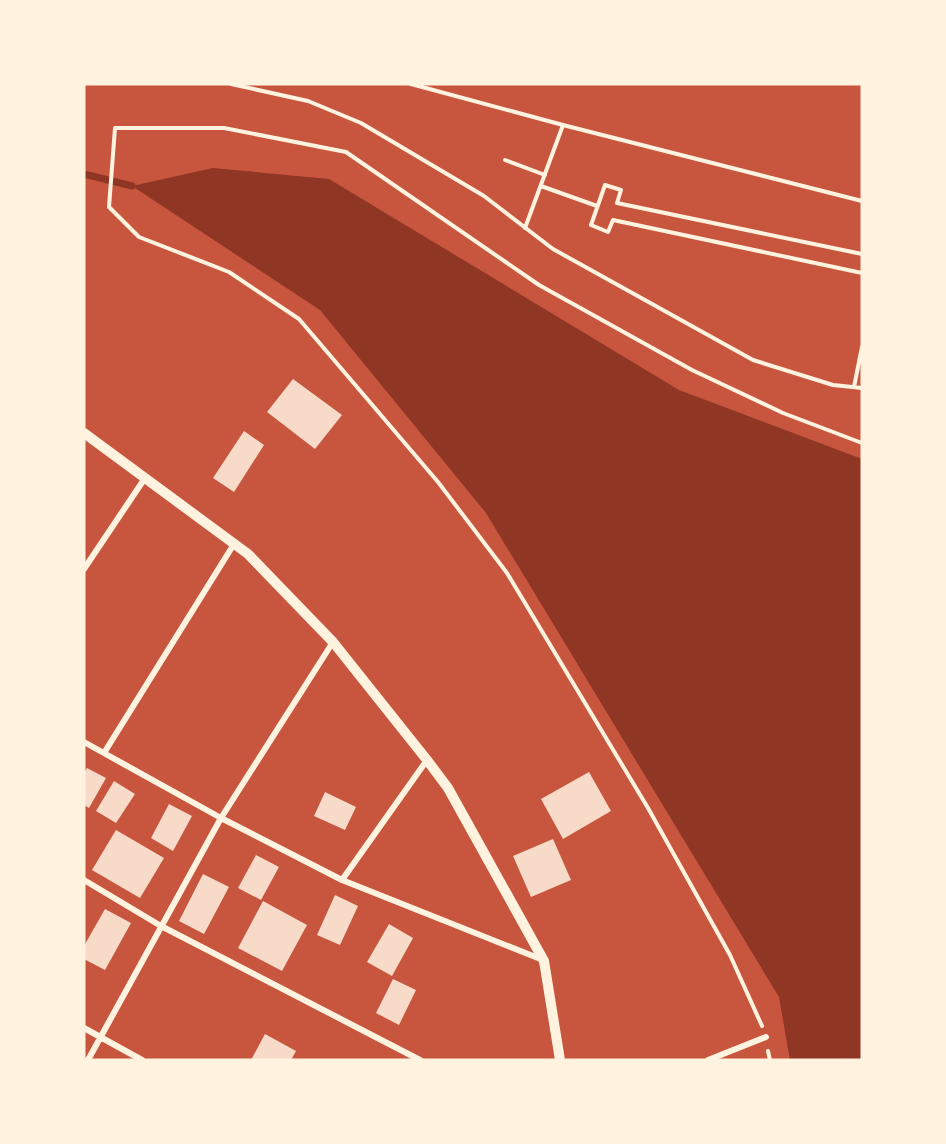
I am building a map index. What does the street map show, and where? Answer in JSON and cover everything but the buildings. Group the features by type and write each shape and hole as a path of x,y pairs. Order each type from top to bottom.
{"street":[{"path":"84,433 248,554 333,642 427,760 448,788 544,961 560,1060"},
{"path":"84,569 145,478"},
{"path":"104,753 234,544"},
{"path":"88,1060 221,818 333,642"},
{"path":"84,742 221,818 342,880 544,961"},
{"path":"342,880 427,760"},
{"path":"84,880 161,926 420,1060"},
{"path":"84,1028 142,1060"},
{"path":"708,1060 766,1037"}],"path":[{"path":"231,84 308,101 361,123 484,196 552,249 753,360 833,385 862,388"},
{"path":"411,84 862,201"},
{"path":"525,228 563,125"},
{"path":"770,1060 766,1037 730,956 648,808 507,573 438,482 298,319 229,272 139,237 109,207 115,128 224,128 346,152 538,285 692,370 783,413 862,443"},
{"path":"505,160 545,175"},
{"path":"862,254 617,203 621,190 605,185 591,225 608,232 613,220 862,273"},
{"path":"541,186 597,206"},
{"path":"854,387 862,347"}],"shaded area":[{"path":"213,168 329,179 679,390 862,459 862,1060 790,1060 779,997 486,513 320,310 132,186"}],"waterway":[{"path":"84,174 132,186"}]}
